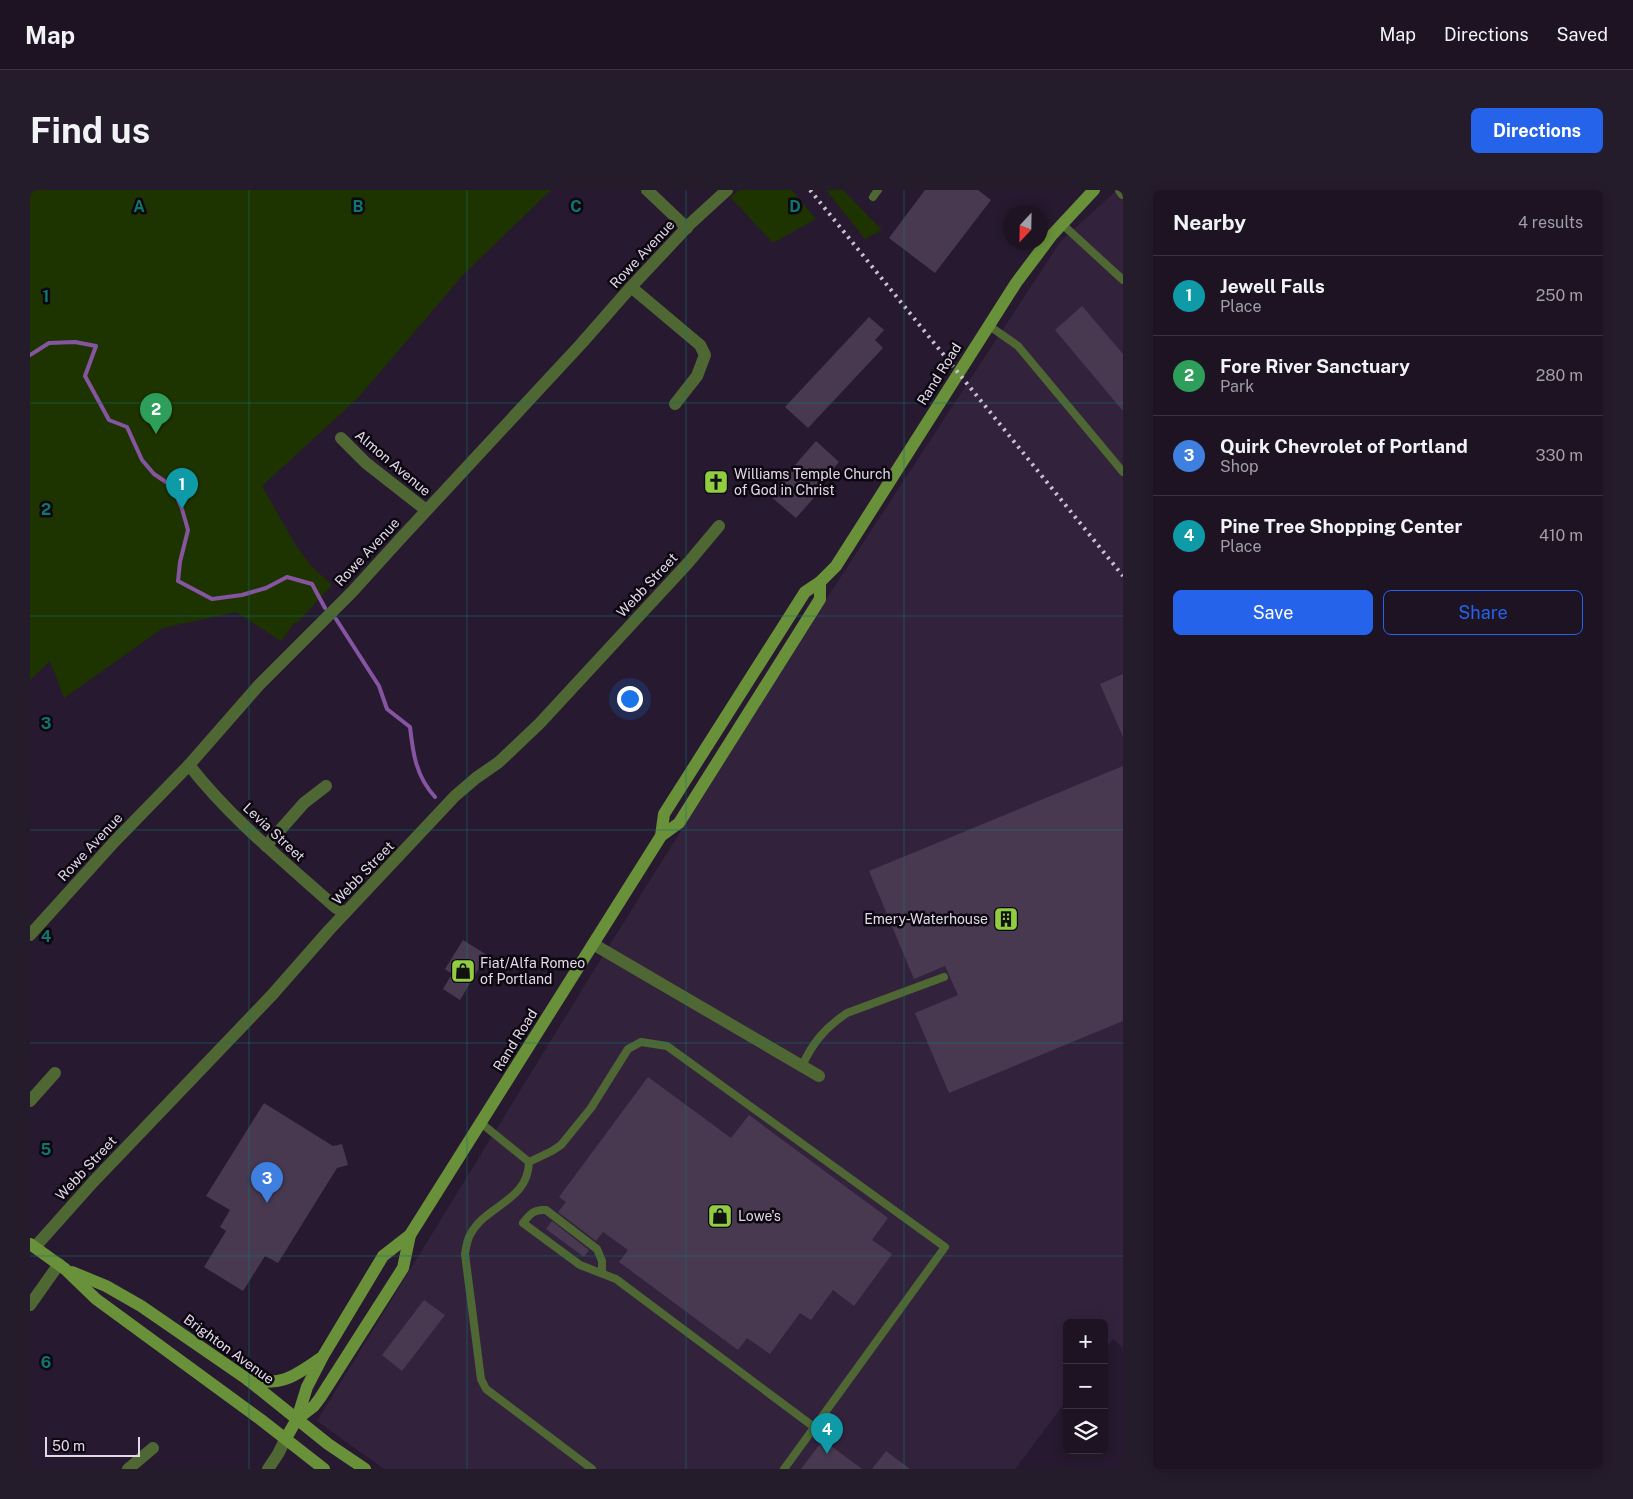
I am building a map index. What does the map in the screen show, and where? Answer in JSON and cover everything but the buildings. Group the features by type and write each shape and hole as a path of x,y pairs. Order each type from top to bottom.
{"main road":[{"name":"Rand Road","path":"286,1438 297,1418 307,1387 323,1356 383,1256 410,1235 661,836 679,823 820,599 820,582 836,566 988,325 1016,283 1052,235 1091,191"},
{"name":"Rand Road","path":"297,1418 314,1406 320,1398 403,1268 410,1235"},
{"name":"Brighton Avenue","path":"33,1245 62,1267 96,1299 286,1438 324,1469"},
{"name":"Brighton Avenue","path":"62,1267 106,1286 141,1306 247,1379 328,1444 366,1469"},
{"path":"247,1379 277,1382 296,1376 323,1356"}],"street":[{"path":"648,190 687,228"},
{"name":"Rowe Avenue","path":"30,935 115,841 189,765 260,685 352,592 581,344 632,286 687,228 727,190"},
{"path":"632,286 700,345 706,355 697,376 675,404"},
{"name":"Almon Avenue","path":"342,438 366,463 426,510"},
{"name":"Webb Street","path":"33,1245 272,995 455,796 499,762 540,722 688,563 719,526"},
{"name":"Levia Street","path":"189,765 206,787 245,827 345,914"},
{"path":"266,846 304,803 326,786"},
{"path":"593,944 819,1076"},
{"path":"30,1101 55,1073"},
{"path":"30,1305 62,1267"},
{"path":"268,1469 286,1438"},
{"path":"128,1469 153,1448"}],"lane":[{"path":"1062,224 1123,280"},
{"path":"988,325 1018,346 1123,472"},
{"path":"802,1066 810,1048 833,1022 847,1013 944,977"},
{"path":"529,1162 560,1145 591,1108 628,1049 641,1042 653,1043 667,1046 946,1248 784,1469"},
{"path":"481,1123 529,1162"},
{"path":"529,1162 526,1182 504,1204 483,1218 470,1235 465,1254 481,1379 486,1389 592,1469"},
{"path":"602,1273 602,1261 597,1250 546,1210 538,1209 531,1213 523,1223 580,1265 616,1279 814,1427"}],"shaded area":[{"path":"1117,190 1123,190 1123,1348 1113,1339 1108,1345 1108,1319 1063,1319 1063,1405 1015,1469 384,1469 317,1421 802,636 1060,242"}],"green space":[{"path":"30,190 551,190 463,275 358,398 262,486 295,544 311,566 332,585 297,623 295,622 281,641 236,612 163,628 64,698 50,661 30,680"},
{"path":"740,190 792,190 816,219 773,243 730,197"},
{"path":"826,190 843,190 882,230 865,239"}],"waterway":[{"path":"30,355 49,343 75,342 96,346 85,376 109,420 127,427 142,460 154,474 172,486 182,509 188,530 180,562 178,581 212,599 242,595 266,588 287,577 312,584 325,608"},
{"path":"336,619 379,686 387,709 410,727 416,764 424,781 435,797"}],"railway":[{"path":"810,190 1123,576"}],"place":[{"name":"Fore River Sanctuary","path":"156,434"},
{"name":"Williams Temple Church of God in Christ","path":"716,482"},
{"name":"Jewell Falls","path":"182,509"},
{"name":"Emery-Waterhouse","path":"1006,919"},
{"name":"Fiat/Alfa Romeo of Portland","path":"463,971"},
{"name":"Quirk Chevrolet of Portland","path":"267,1203"},
{"name":"Lowe's","path":"720,1216"},
{"name":"Pine Tree Shopping Center","path":"827,1454"}]}
